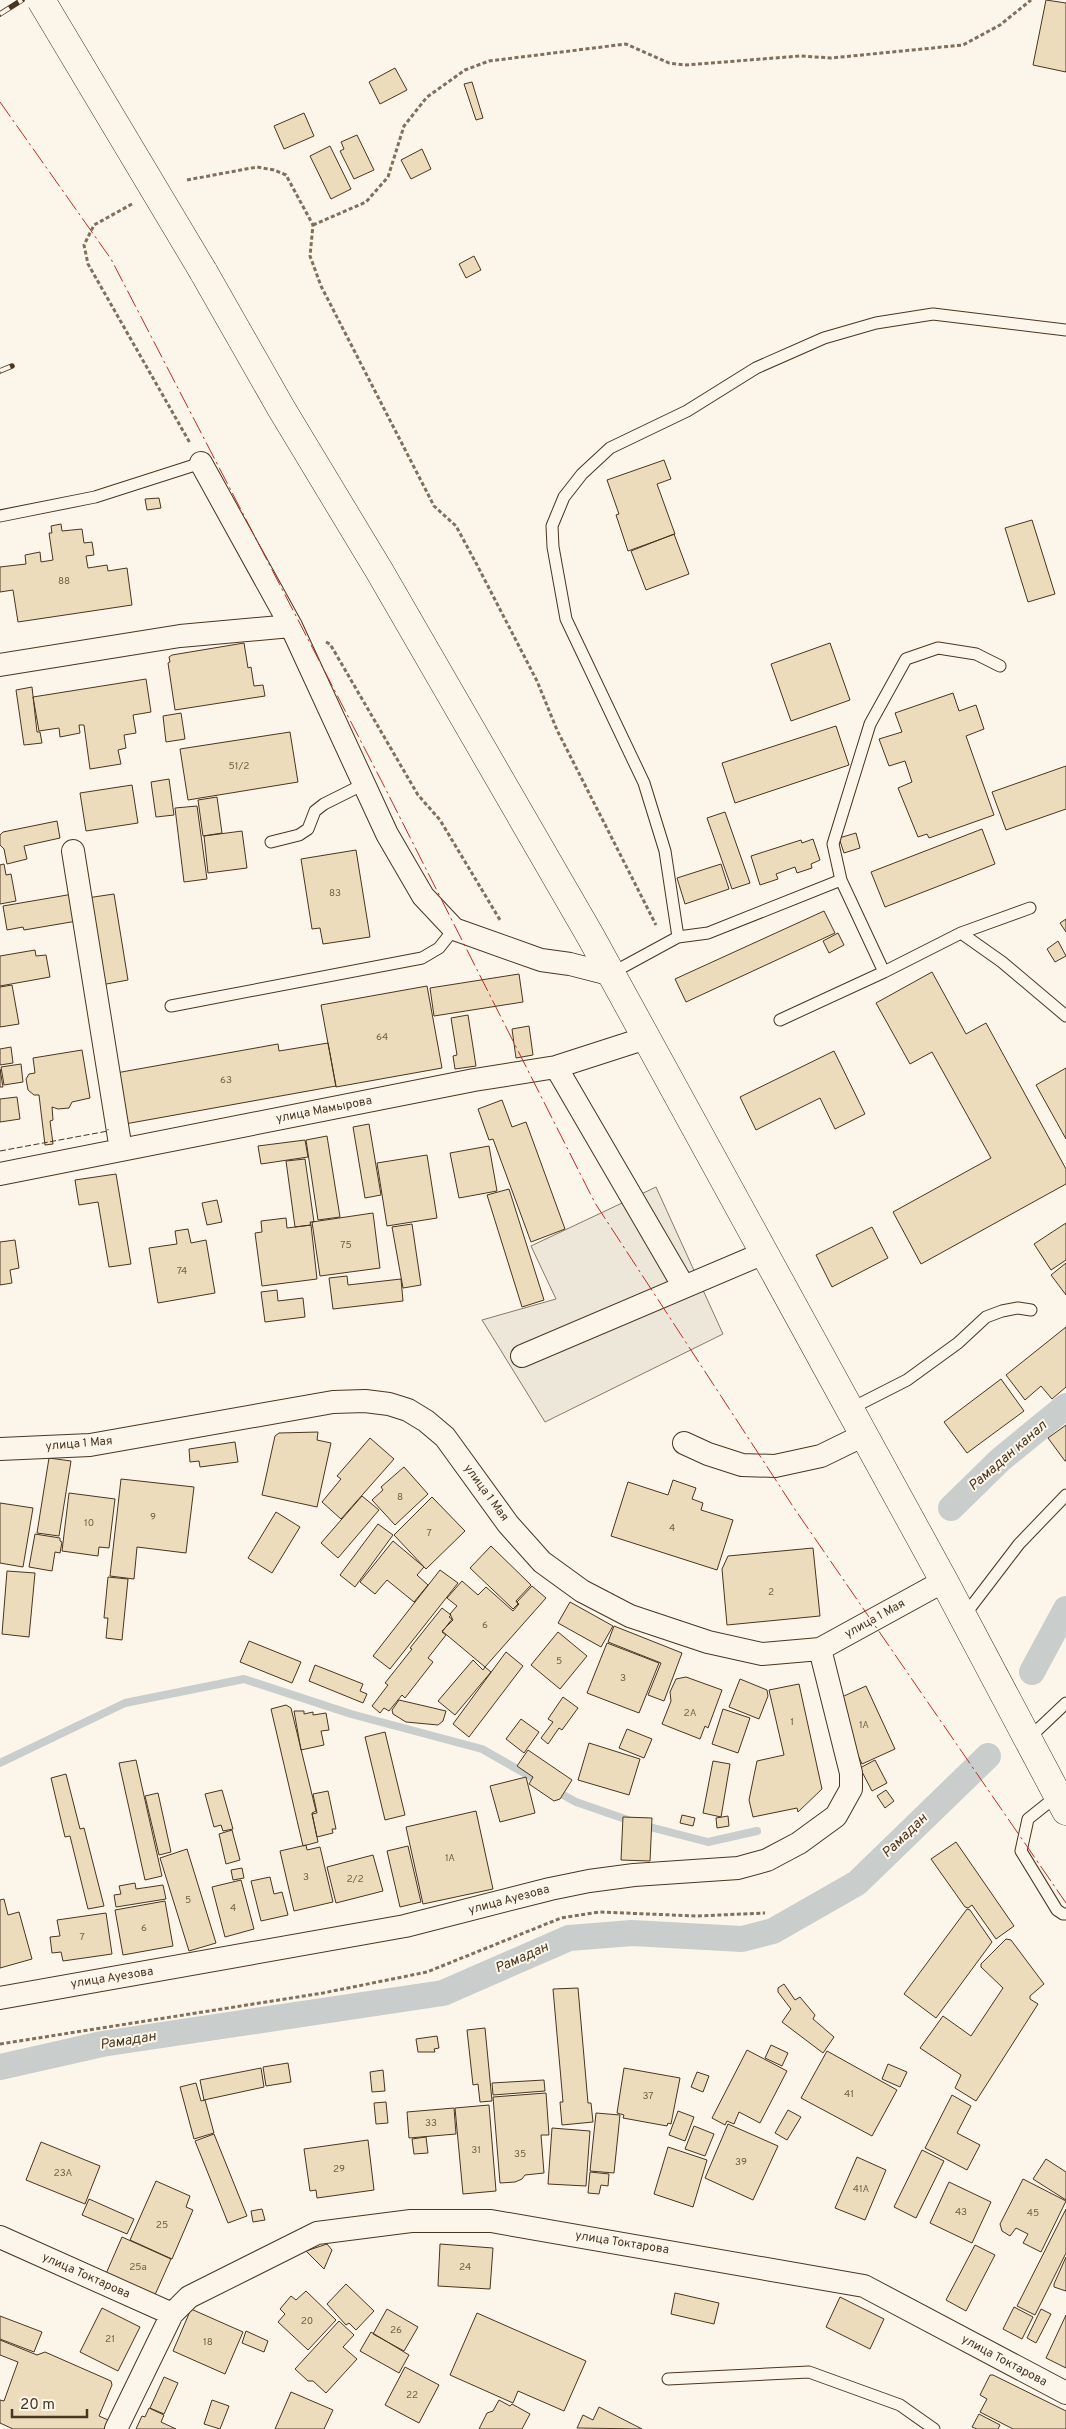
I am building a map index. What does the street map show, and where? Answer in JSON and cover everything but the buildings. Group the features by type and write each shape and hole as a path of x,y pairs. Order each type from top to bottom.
{"highway":[{"path":"41,0 203,271 280,408 380,572 491,763 646,1038 850,1409 1062,1803"}],"street":[{"path":"202,463 291,626 387,834 423,896 454,929 518,953 610,974"},
{"path":"0,665 180,636 291,626"},
{"path":"73,851 121,1150"},
{"name":"улица Мамырова","path":"0,1174 474,1080 556,1067 646,1038"},
{"path":"556,1067 684,1287"},
{"path":"522,1356 764,1253"},
{"name":"улица 1 Мая","path":"0,1449 90,1445 333,1402 389,1404 414,1413 445,1436 508,1524 542,1562 582,1591 630,1616 708,1642 762,1654 820,1649 944,1581"},
{"path":"684,1443 708,1454 742,1465 775,1466 821,1456 864,1435"},
{"name":"улица Ауезова","path":"0,1998 88,1981 202,1964 405,1926 589,1881 634,1875 738,1868 768,1860 799,1843 836,1816 851,1789 851,1773 820,1649"},
{"name":"улица Токтарова","path":"116,2429 172,2314 189,2297 317,2233 411,2221 491,2220 864,2286 1066,2393"},
{"name":"улица Токтарова","path":"0,2238 172,2314"}],"lane":[{"path":"678,937 666,851 644,783 566,619 553,547 552,526 564,497 582,474 610,448 687,411 756,368 824,338 876,323 933,314 1066,330"},
{"path":"0,516 95,497 202,463"},
{"path":"884,972 840,880 833,844 862,756 870,724 906,659 938,648 976,654 1000,666"},
{"path":"271,842 299,835 308,829 315,811 324,804 364,784"},
{"path":"610,974 678,937 708,933 840,880"},
{"path":"780,1020 884,972 962,933 1030,908"},
{"path":"171,1006 422,958 439,948 454,929"},
{"path":"962,933 1002,962 1066,1016"},
{"path":"850,1409 908,1380 958,1343 986,1317 1002,1311 1031,1310"},
{"path":"963,1618 1019,1544 1066,1495"},
{"path":"1028,1739 1066,1703"},
{"path":"1062,1803 1028,1819 1021,1851 1057,1910 1066,1914"},
{"path":"668,2379 808,2372 900,2405 934,2429"}],"path":[{"path":"313,225 366,202 388,176 404,126 427,97 465,70 489,61 626,44 669,63 685,65 791,56 831,58 963,45 1000,25 1031,0"},
{"path":"187,180 257,167 274,170 286,175 313,225 310,256 321,286 434,506 456,526 476,563 536,680 558,730 665,943"},
{"path":"132,204 94,225 84,245 88,264 202,463"},
{"path":"291,626 318,636 330,644 418,795 440,820 474,875 518,953"},
{"path":"0,2044 323,1993 427,1972 561,1918 599,1912 698,1916 765,1913"}],"shaded area":[{"path":"656,1187 723,1334 545,1422 482,1320 556,1299 531,1246"}],"waterway":[{"name":"Рамадан канал","path":"951,1508 1000,1460 1066,1406"},
{"name":"Рамадан","path":"1032,1672 1066,1609"},
{"path":"0,1763 125,1703 244,1679 351,1714 482,1749 540,1782"},
{"name":"Рамадан","path":"0,2067 102,2044 443,1993 569,1938 632,1933 742,1939 773,1931 857,1883 988,1756"},
{"path":"554,1790 576,1802 631,1821"},
{"path":"642,1825 708,1842 757,1831"}],"railway":[{"path":"0,14 22,0"},
{"path":"0,371 12,366"}],"fence":[{"path":"0,1151 108,1131 108,1129"}],"power":[{"path":"0,102 111,259 381,780 595,1203 794,1508 1066,1903"}]}
